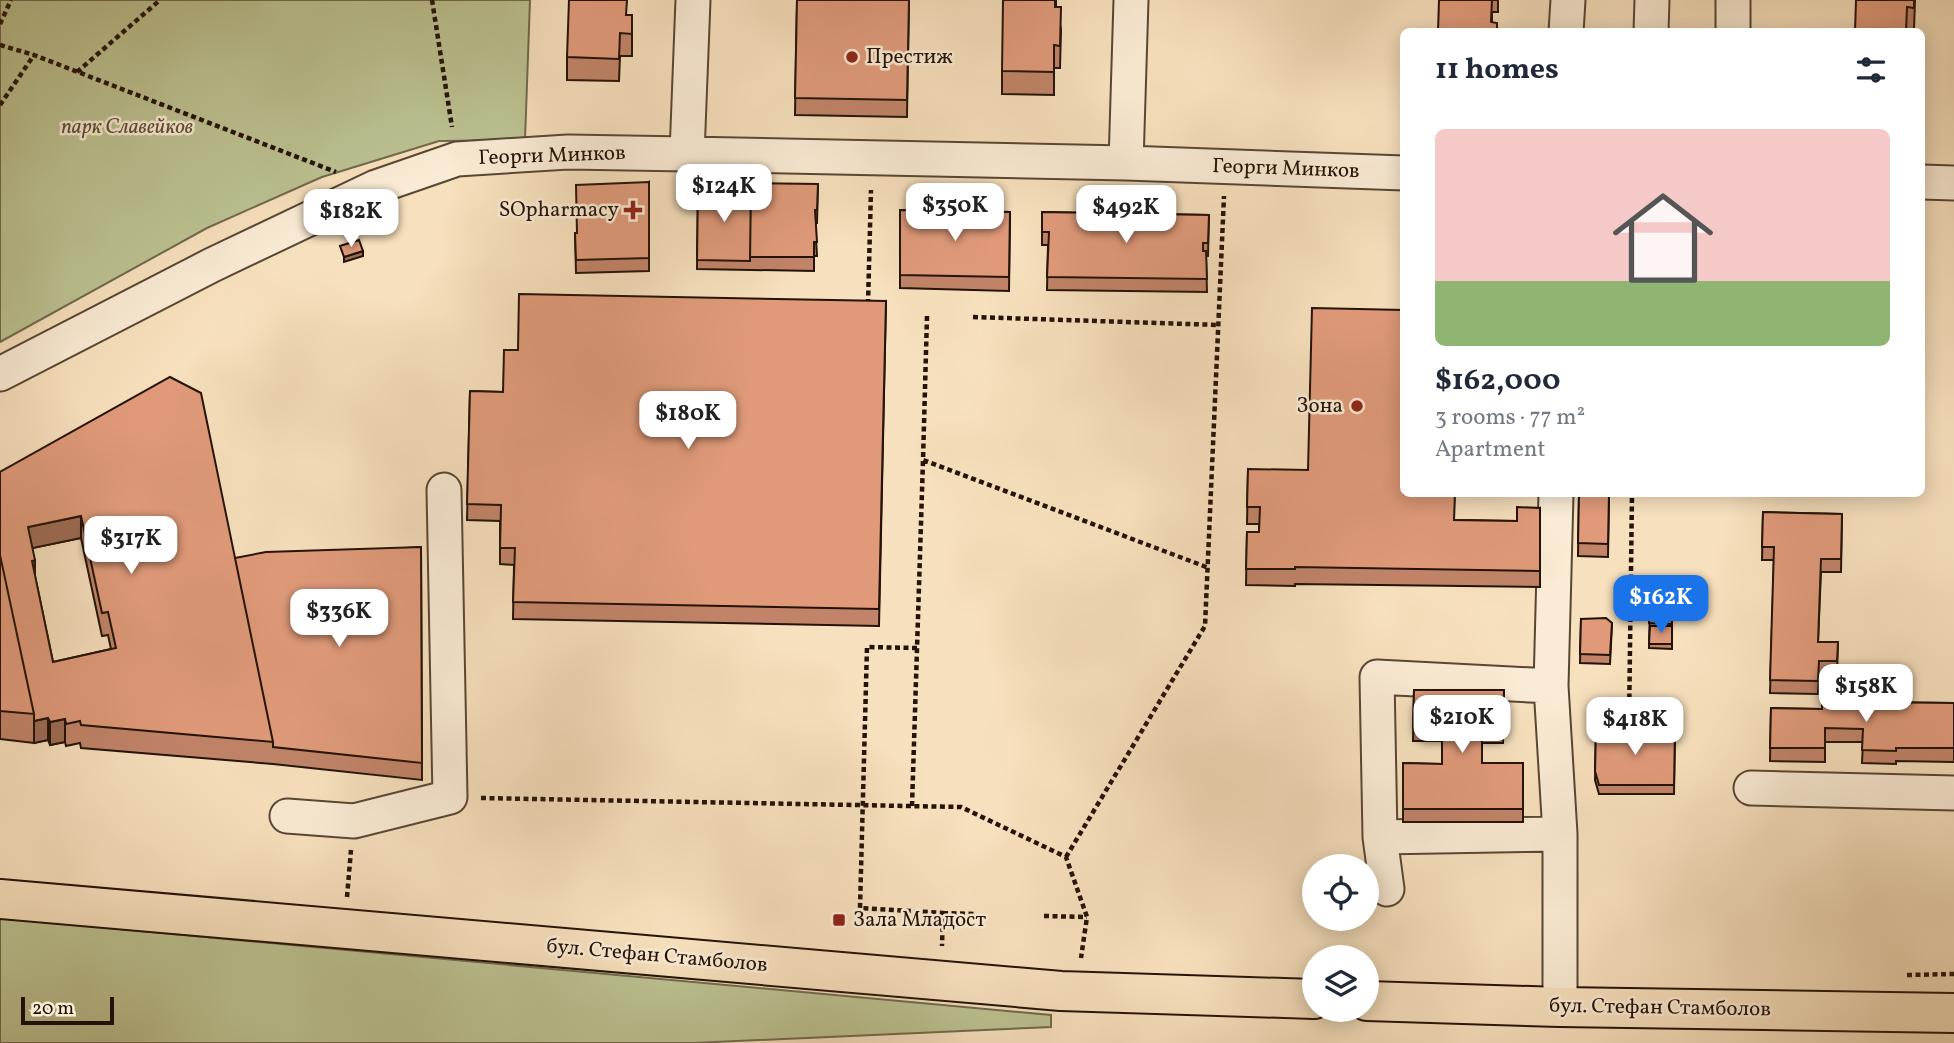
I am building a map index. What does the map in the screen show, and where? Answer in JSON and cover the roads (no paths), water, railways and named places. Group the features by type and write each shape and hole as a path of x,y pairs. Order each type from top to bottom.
{"main road":[{"name":"бул. Стефан Стамболов","path":"0,899 1060,991 1302,999"},
{"name":"бул. Стефан Стамболов","path":"1379,1001 1954,1013"}],"street":[{"path":"687,154 692,0"},
{"path":"1126,163 1131,0"},
{"path":"1566,28 1568,0"},
{"path":"1651,28 1652,0"},
{"path":"1732,28 1733,0"},
{"name":"Георги Минков","path":"0,374 212,265 376,187 457,159 568,152 1126,163 1400,173"},
{"path":"1925,182 1954,183"},
{"path":"287,816 354,821 450,797 444,489"},
{"path":"1556,497 1551,686 1560,834 1560,1007"},
{"path":"1387,889 1380,837 1377,677 1551,686"},
{"path":"1751,788 1954,793"},
{"path":"1380,837 1560,834"}],"place":[{"name":"Престиж","path":"852,57"},
{"name":"SOpharmacy","path":"633,210"},
{"name":"Зона","path":"1357,406"},
{"name":"Зала Младост","path":"839,920"}],"park label":[{"name":"парк Славейков","path":"127,127"}]}
